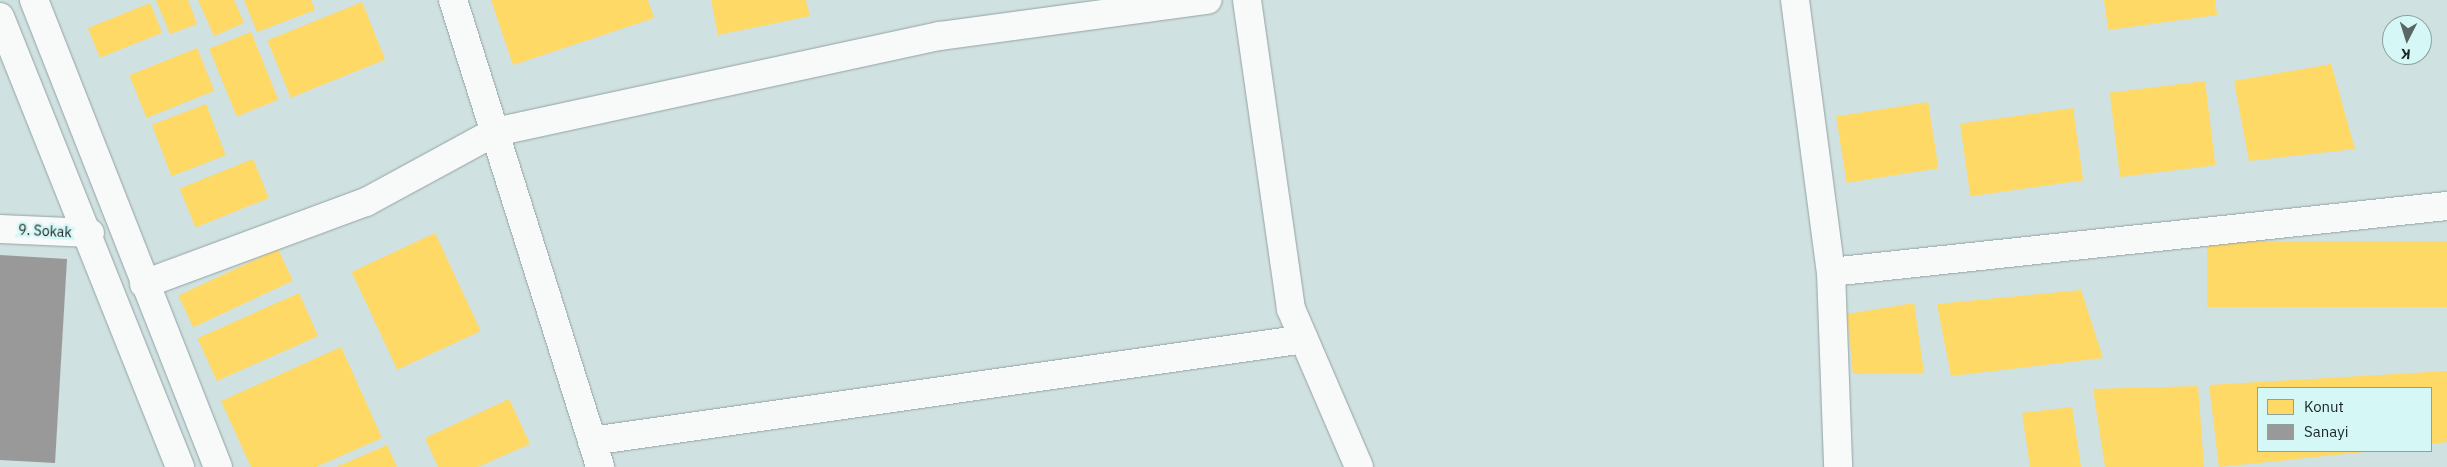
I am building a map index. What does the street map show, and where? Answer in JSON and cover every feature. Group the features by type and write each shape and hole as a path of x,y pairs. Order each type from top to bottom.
{"street":[{"path":"34,0 144,284 218,467"},
{"path":"453,0 600,467"},
{"path":"144,284 366,202 495,132 940,36 1171,2 1208,0"},
{"path":"1247,0 1291,309 1359,467"},
{"path":"1794,0 1831,272 1838,467"},
{"path":"0,17 90,233 180,467"},
{"path":"1831,272 2447,206"},
{"name":"9. Sokak","path":"0,229 90,233"},
{"path":"592,441 1304,339"}],"building: Konut":[{"path":"156,0 188,0 197,24 170,34"},
{"path":"198,0 234,0 244,23 214,36"},
{"path":"244,0 311,0 315,10 257,32"},
{"path":"491,0 648,0 654,18 513,65"},
{"path":"711,0 806,0 810,16 718,35"},
{"path":"2104,0 2215,0 2217,15 2108,30"},
{"path":"362,2 385,59 291,98 267,40"},
{"path":"150,3 162,33 100,58 88,28"},
{"path":"251,32 278,100 237,117 209,49"},
{"path":"197,48 214,91 147,118 129,75"},
{"path":"2331,64 2355,149 2249,161 2234,81"},
{"path":"2205,81 2215,165 2120,177 2110,93"},
{"path":"1928,102 1938,168 1847,183 1836,117"},
{"path":"206,104 226,155 172,176 152,125"},
{"path":"2073,108 2083,180 1970,196 1960,124"},
{"path":"253,159 269,198 195,228 180,189"},
{"path":"435,233 481,331 397,370 352,272"},
{"path":"2207,241 2447,241 2447,307 2207,307"},
{"path":"278,249 293,281 193,327 178,295"},
{"path":"2081,290 2103,358 1951,376 1937,304"},
{"path":"299,293 318,336 217,381 198,338"},
{"path":"1914,303 1924,373 1853,374 1847,314"},
{"path":"341,347 382,438 316,467 251,467 221,401"},
{"path":"2447,371 2447,442 2432,444 2432,387 2257,387 2257,452 2365,452 2219,467 2209,385"},
{"path":"2198,386 2204,467 2105,467 2093,389"},
{"path":"509,399 530,444 478,467 438,467 425,438"},
{"path":"2072,407 2081,467 2030,467 2022,413"},
{"path":"387,445 397,467 336,467"}],"building: Sanayi":[{"path":"0,255 67,259 55,463 0,460"}]}
